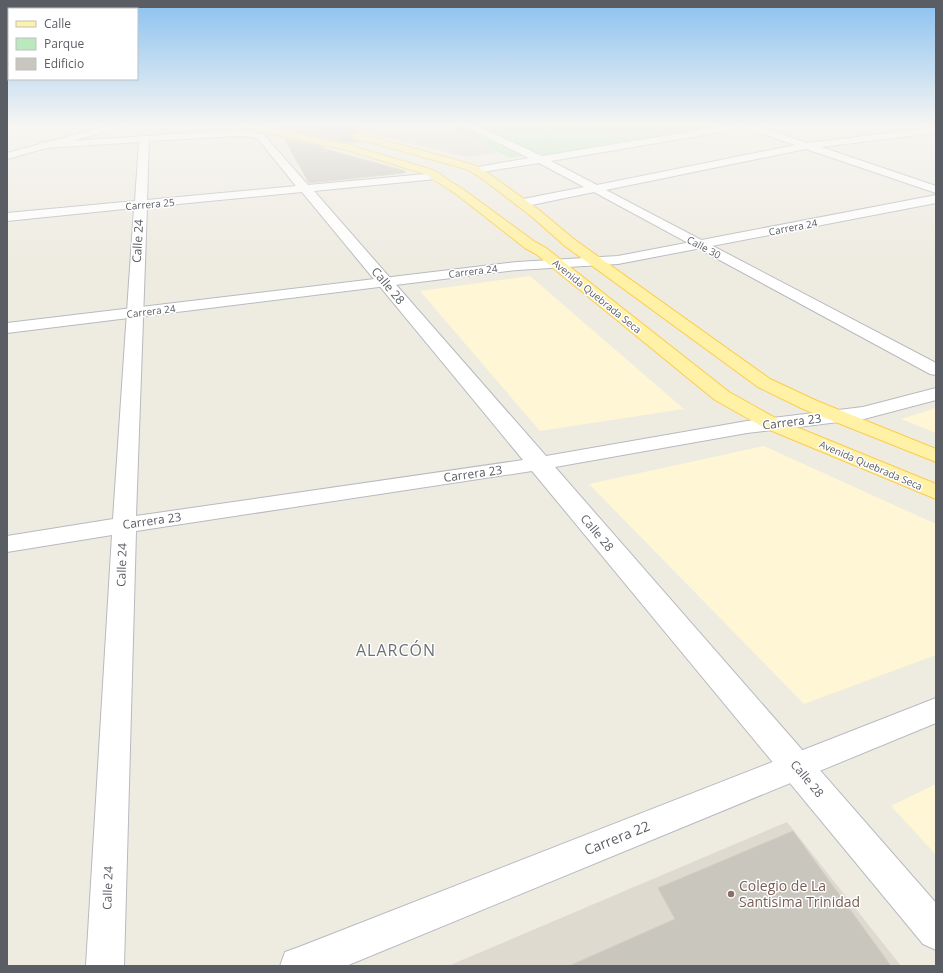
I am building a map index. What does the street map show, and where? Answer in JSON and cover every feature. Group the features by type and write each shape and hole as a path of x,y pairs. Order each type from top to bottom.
{"main road":[{"name":"Avenida Quebrada Seca","path":"427,171 460,192 547,257 722,396 772,424 936,492"},
{"path":"451,171 462,176"},
{"path":"476,171 522,203 570,243 764,382 786,394 936,456"},
{"path":"525,228 538,243 547,257"}],"street":[{"name":"Calle 24","path":"105,966 124,525 142,171"},
{"name":"Calle 28","path":"290,171 936,931"},
{"name":"Calle 30","path":"562,171 936,370"},
{"path":"522,203 682,171"},
{"path":"881,171 936,190"},
{"name":"Carrera 25","path":"7,217 436,176"},
{"name":"Carrera 24","path":"7,328 384,282 547,257 596,262 618,260 936,199"},
{"name":"Carrera 23","path":"7,544 124,525 539,464 772,424 864,413 936,394"},
{"name":"Carrera 22","path":"299,966 936,710"}],"shaded area":[{"path":"530,276 684,409 540,431 420,291"},
{"path":"936,408 936,433 901,419"},
{"path":"764,446 936,524 936,655 804,704 589,484"},
{"path":"936,784 936,855 891,806"},
{"name":"Colegio de La Santisima Trinidad","path":"787,822 901,966 448,966"}],"building":[{"path":"303,171 405,171 404,173 309,183"},
{"name":"Colegio de La Santisima Trinidad","path":"793,831 891,966 569,966 675,919 658,888"}],"place":[{"name":"Colegio de La Santisima Trinidad","path":"731,894"}],"district":[{"name":"ALARCÓN","path":"396,650"}]}
